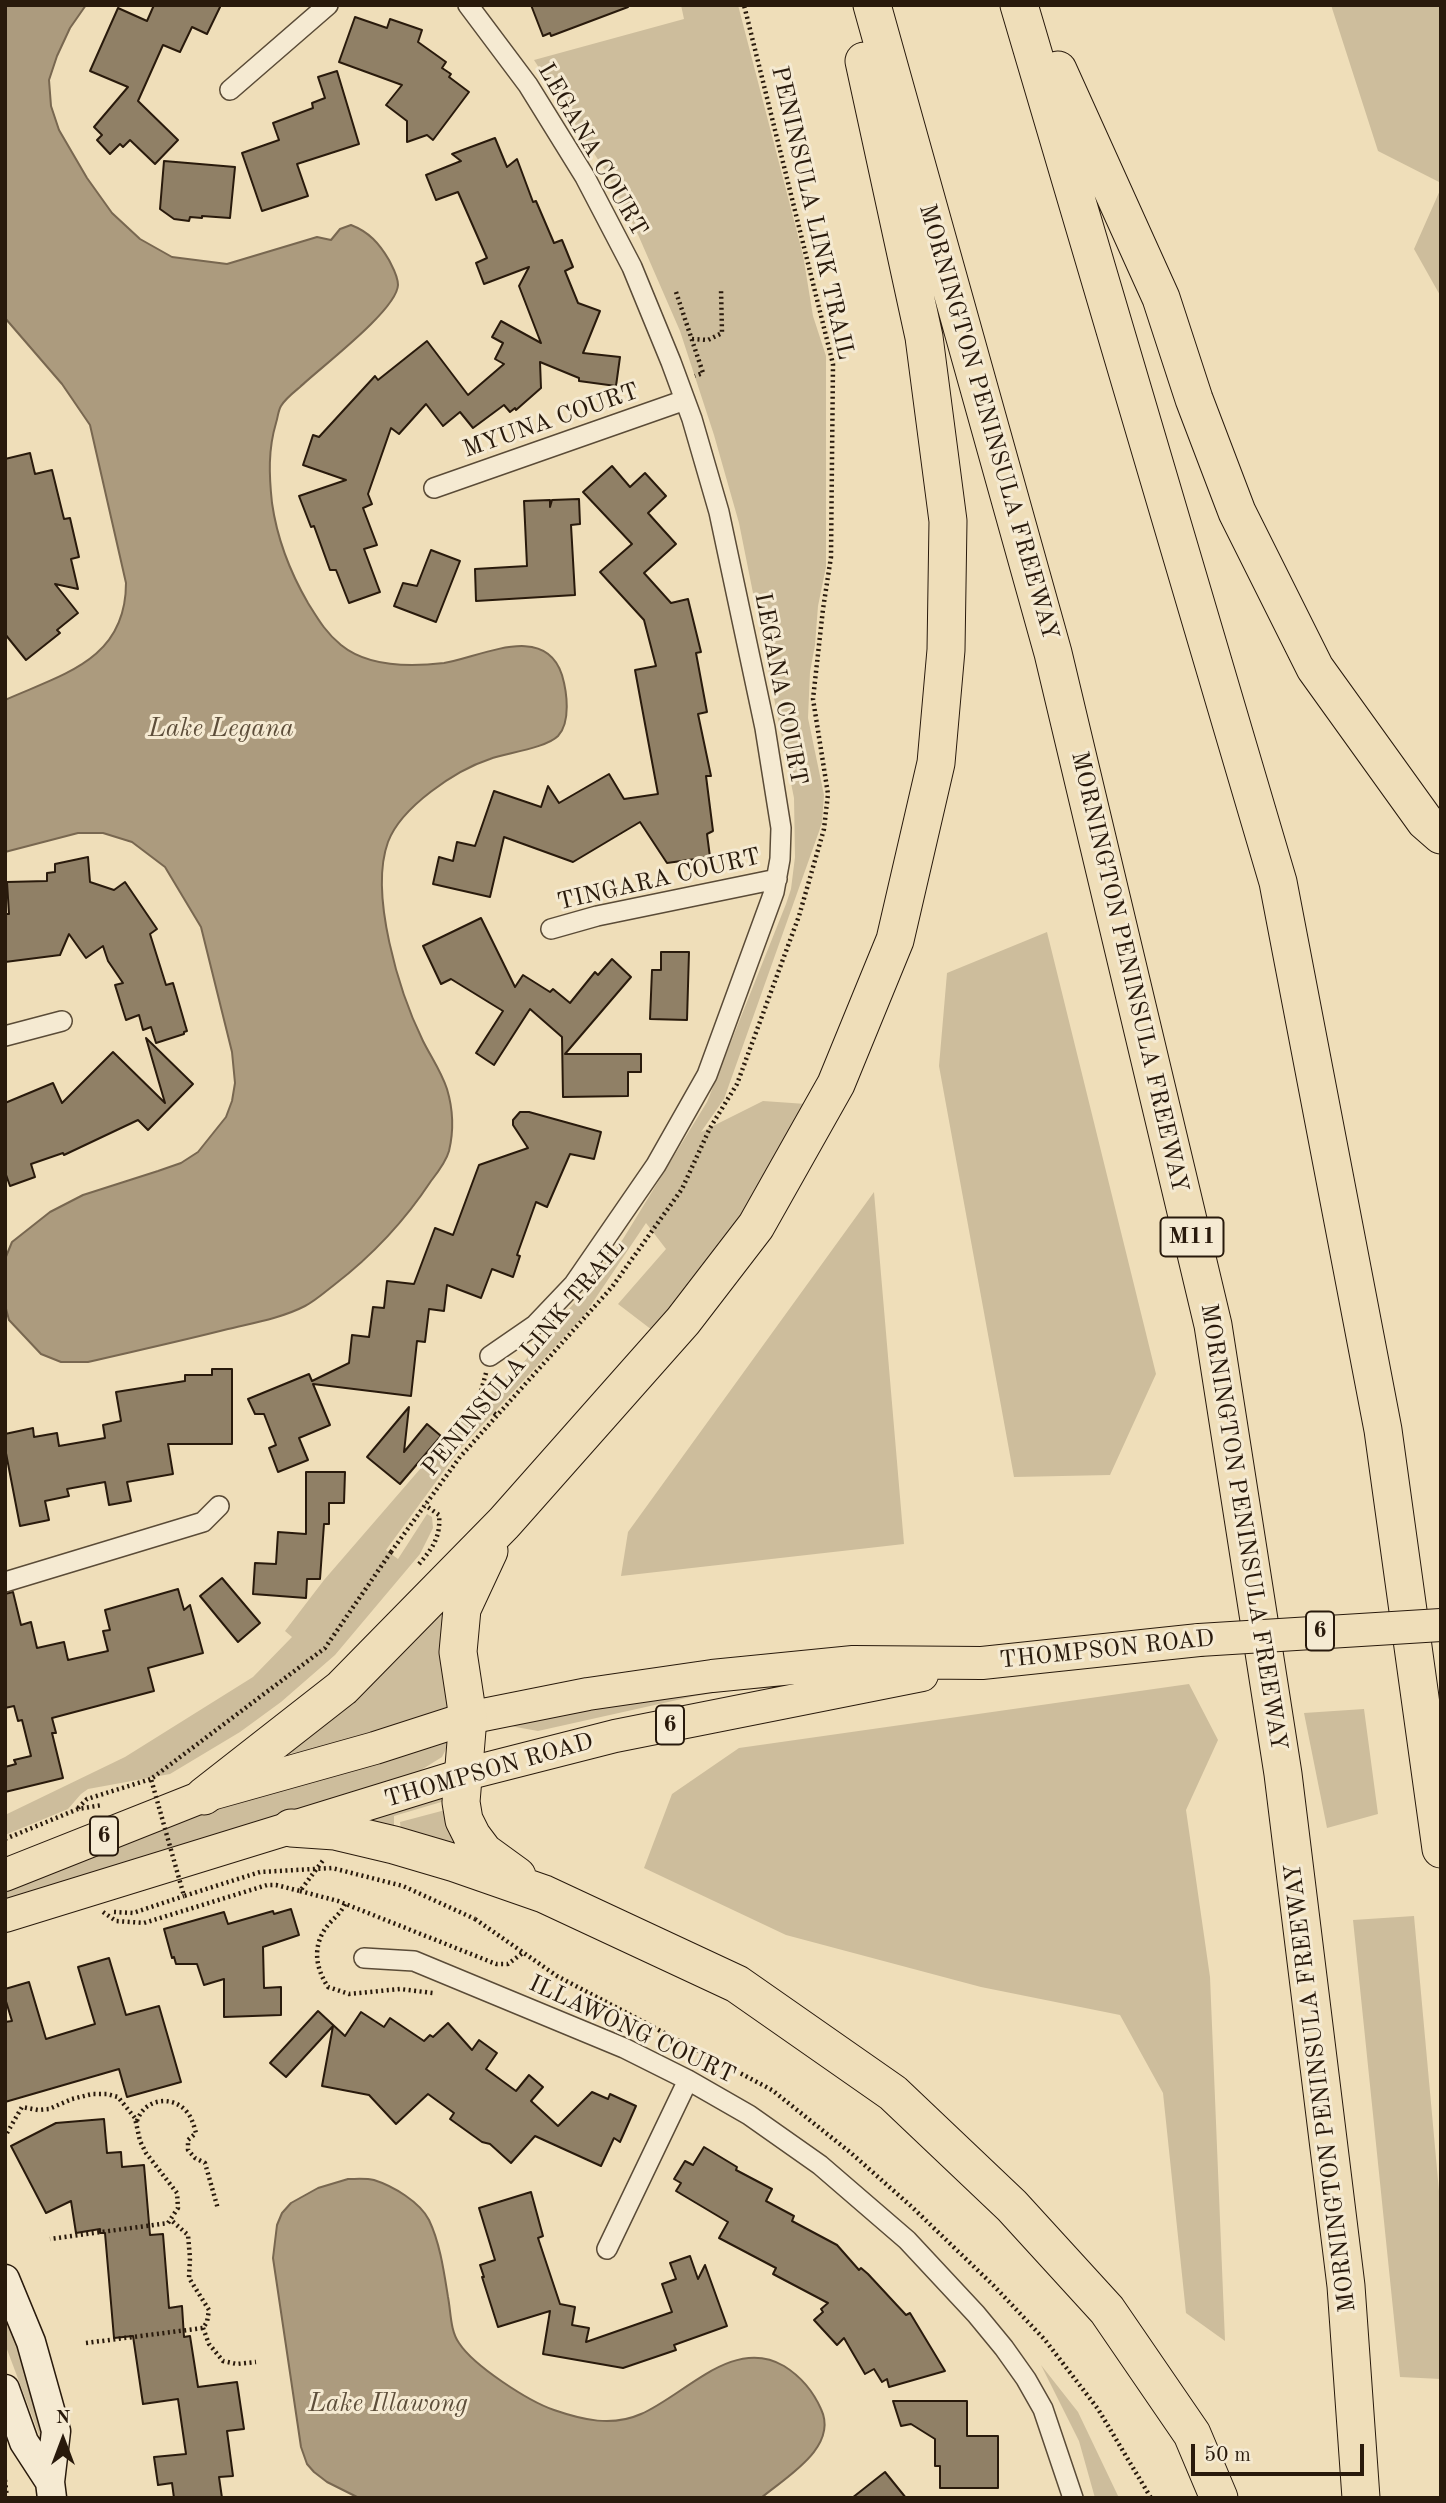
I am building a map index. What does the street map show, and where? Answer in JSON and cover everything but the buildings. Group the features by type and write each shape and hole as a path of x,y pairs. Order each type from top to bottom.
{"highway":[{"path":"204,1796 342,1688 504,1523 682,1321 756,1226 836,1084 895,940 936,763 946,650 948,521 924,337 862,53 859,5"},
{"name":"MORNINGTON PENINSULA FREEWAY","path":"872,5 1053,653 1213,1325 1283,1774 1346,2286 1361,2498"},
{"path":"1019,5 1278,882 1383,1430 1441,1849"},
{"path":"1029,5 1161,298 1194,399 1228,487 1261,560 1315,668 1424,821 1441,835"},
{"path":"504,1523 462,1609 458,1652 468,1718 461,1775 461,1802 464,1820 484,1852 544,1894"},
{"path":"291,1828 335,1832 394,1845 544,1894 737,1984 893,2093 1012,2206 1107,2310 1192,2434 1219,2498"}],"main road":[{"name":"THOMPSON ROAD","path":"5,1916 461,1775 627,1734 982,1663 1199,1640 1441,1625"},
{"name":"THOMPSON ROAD","path":"5,1875 204,1796 375,1748 468,1718 589,1694 712,1676 853,1662 982,1663"}],"street":[{"path":"230,90 328,5"},
{"name":"LEGANA COURT","path":"468,5 528,85 563,139 607,218 651,311 685,400 719,512 765,728 781,828 777,879 770,906 707,1075 656,1165 575,1284 535,1325 490,1356"},
{"name":"MYUNA COURT","path":"434,488 685,400"},
{"name":"TINGARA COURT","path":"551,929 597,916 777,879"},
{"path":"5,1036 62,1021"},
{"path":"5,1581 203,1522 219,1506"},
{"name":"ILLAWONG COURT","path":"364,1958 414,1961 594,2035 688,2080 749,2115 836,2177 907,2240 998,2340 1035,2393 1073,2498"},
{"path":"607,2249 688,2080"},
{"path":"5,2279 31,2342 56,2431 51,2490"},
{"path":"5,2389 24,2442 51,2490"}],"path":[{"name":"PENINSULA LINK TRAIL","path":"78,1809 87,1799 151,1779 325,1648 460,1457 612,1287 682,1189 710,1128 737,1084 799,916 828,814 828,794 813,699 831,557 833,364 744,5"},
{"path":"676,292 692,339 708,340 717,337 724,330 721,289"},
{"path":"490,1356 478,1402 498,1416"},
{"path":"418,1566 438,1537 439,1515 425,1505"},
{"path":"151,1779 184,1896"},
{"path":"151,1788 162,1783"},
{"path":"5,1839 78,1809 104,1805"},
{"path":"300,1891 319,1862 327,1857"},
{"path":"133,1913 260,1872 332,1868 403,1886 475,1919"},
{"path":"90,1916 103,1911 116,1922 144,1923 267,1885 276,1885 345,1904 496,1964 508,1964 524,1952"},
{"path":"345,1904 340,1914 323,1932 318,1944 318,1970 328,1987 349,1994 400,1989 439,1995"},
{"path":"7,2133 22,2107 48,2109 92,2094 113,2094 137,2121"},
{"path":"50,2239 162,2225 171,2220 178,2208 177,2193 146,2153 137,2131 137,2121 144,2107 155,2101 169,2102 187,2112 196,2133 188,2140 188,2150 195,2158 205,2163 218,2209"},
{"path":"171,2220 188,2235 189,2278 209,2310 209,2318 203,2328"},
{"path":"86,2343 203,2328"},
{"path":"203,2328 209,2344 222,2361 237,2364 256,2362"},
{"path":"5,2480 7,2498"}],"shaded area":[{"path":"681,5 738,5 803,255 813,316 826,356 826,567 810,672 808,718 824,795 822,823 724,1099 701,1132 763,1101 806,1104 751,1202 652,1330 618,1304 666,1249 646,1223 585,1314 460,1449 386,1550 398,1559 427,1514 432,1517 433,1528 420,1554 335,1655 281,1702 240,1732 170,1774 88,1789 68,1809 5,1835 5,1815 125,1757 253,1677 292,1637 285,1631 324,1580 472,1409 522,1364 581,1295 623,1239 707,1102 786,904 795,857 794,798 739,523 714,435 680,331 636,230 606,172 534,60 684,19"},
{"path":"1331,5 1441,5 1441,183 1378,151"},
{"path":"1441,188 1441,297 1414,249"},
{"path":"1047,932 1156,1374 1110,1475 1014,1477 939,1066 947,973"},
{"path":"874,1192 904,1544 621,1576 628,1532"},
{"path":"462,1573 450,1709 288,1754 287,1746"},
{"path":"754,1676 821,1684 695,1696 538,1731 510,1726 510,1722"},
{"path":"1189,1684 1218,1740 1186,1810 1210,1977 1225,2341 1186,2313 1163,2093 1120,2015 981,1987 786,1935 644,1868 672,1794 739,1748"},
{"path":"1364,1709 1378,1814 1327,1828 1304,1713"},
{"path":"452,1737 442,1757 413,1775 5,1902 5,1886 191,1818"},
{"path":"448,1796 448,1800 394,1816 394,1831 364,1820"},
{"path":"449,1809 462,1851 401,1830 400,1822"},
{"path":"1414,1916 1441,2213 1441,2379 1400,2377 1353,1920"},
{"path":"5,2315 21,2346 44,2448 5,2344"},
{"path":"1041,2365 1078,2412 1119,2498 1095,2498 1079,2441"}],"water":[{"name":"Lake Legana","path":"5,5 86,5 70,28 57,56 49,80 51,106 59,130 87,178 112,213 140,239 172,257 227,264 317,237 331,240 340,229 351,225 373,239 392,266 398,282 394,296 372,323 285,401 279,410 272,443 271,493 281,542 301,591 327,631 352,652 364,658 390,664 444,663 510,647 527,646 542,650 554,659 562,675 566,698 565,723 558,736 536,747 476,764 446,781 417,803 395,829 388,842 383,863 382,888 389,943 414,1021 445,1082 452,1112 451,1143 442,1167 399,1224 375,1250 305,1306 267,1320 88,1362 61,1362 41,1354 9,1320 5,1305 5,1259 12,1242 50,1212 83,1195 181,1163 198,1152 226,1117 235,1083 232,1052 201,927 165,867 132,842 103,833 78,833 5,852 5,700 69,672 103,647 115,630 123,609 126,583 90,425 62,384 5,318"},
{"name":"Lake Illawong","path":"348,2179 368,2179 381,2183 405,2196 425,2213 439,2248 456,2338 477,2362 530,2399 576,2417 597,2421 619,2420 641,2414 728,2363 746,2358 765,2359 784,2366 795,2374 806,2384 818,2402 825,2423 817,2448 796,2471 761,2498 359,2498 327,2482 307,2464 301,2447 273,2258 277,2225 282,2213 291,2203 318,2188"}]}
